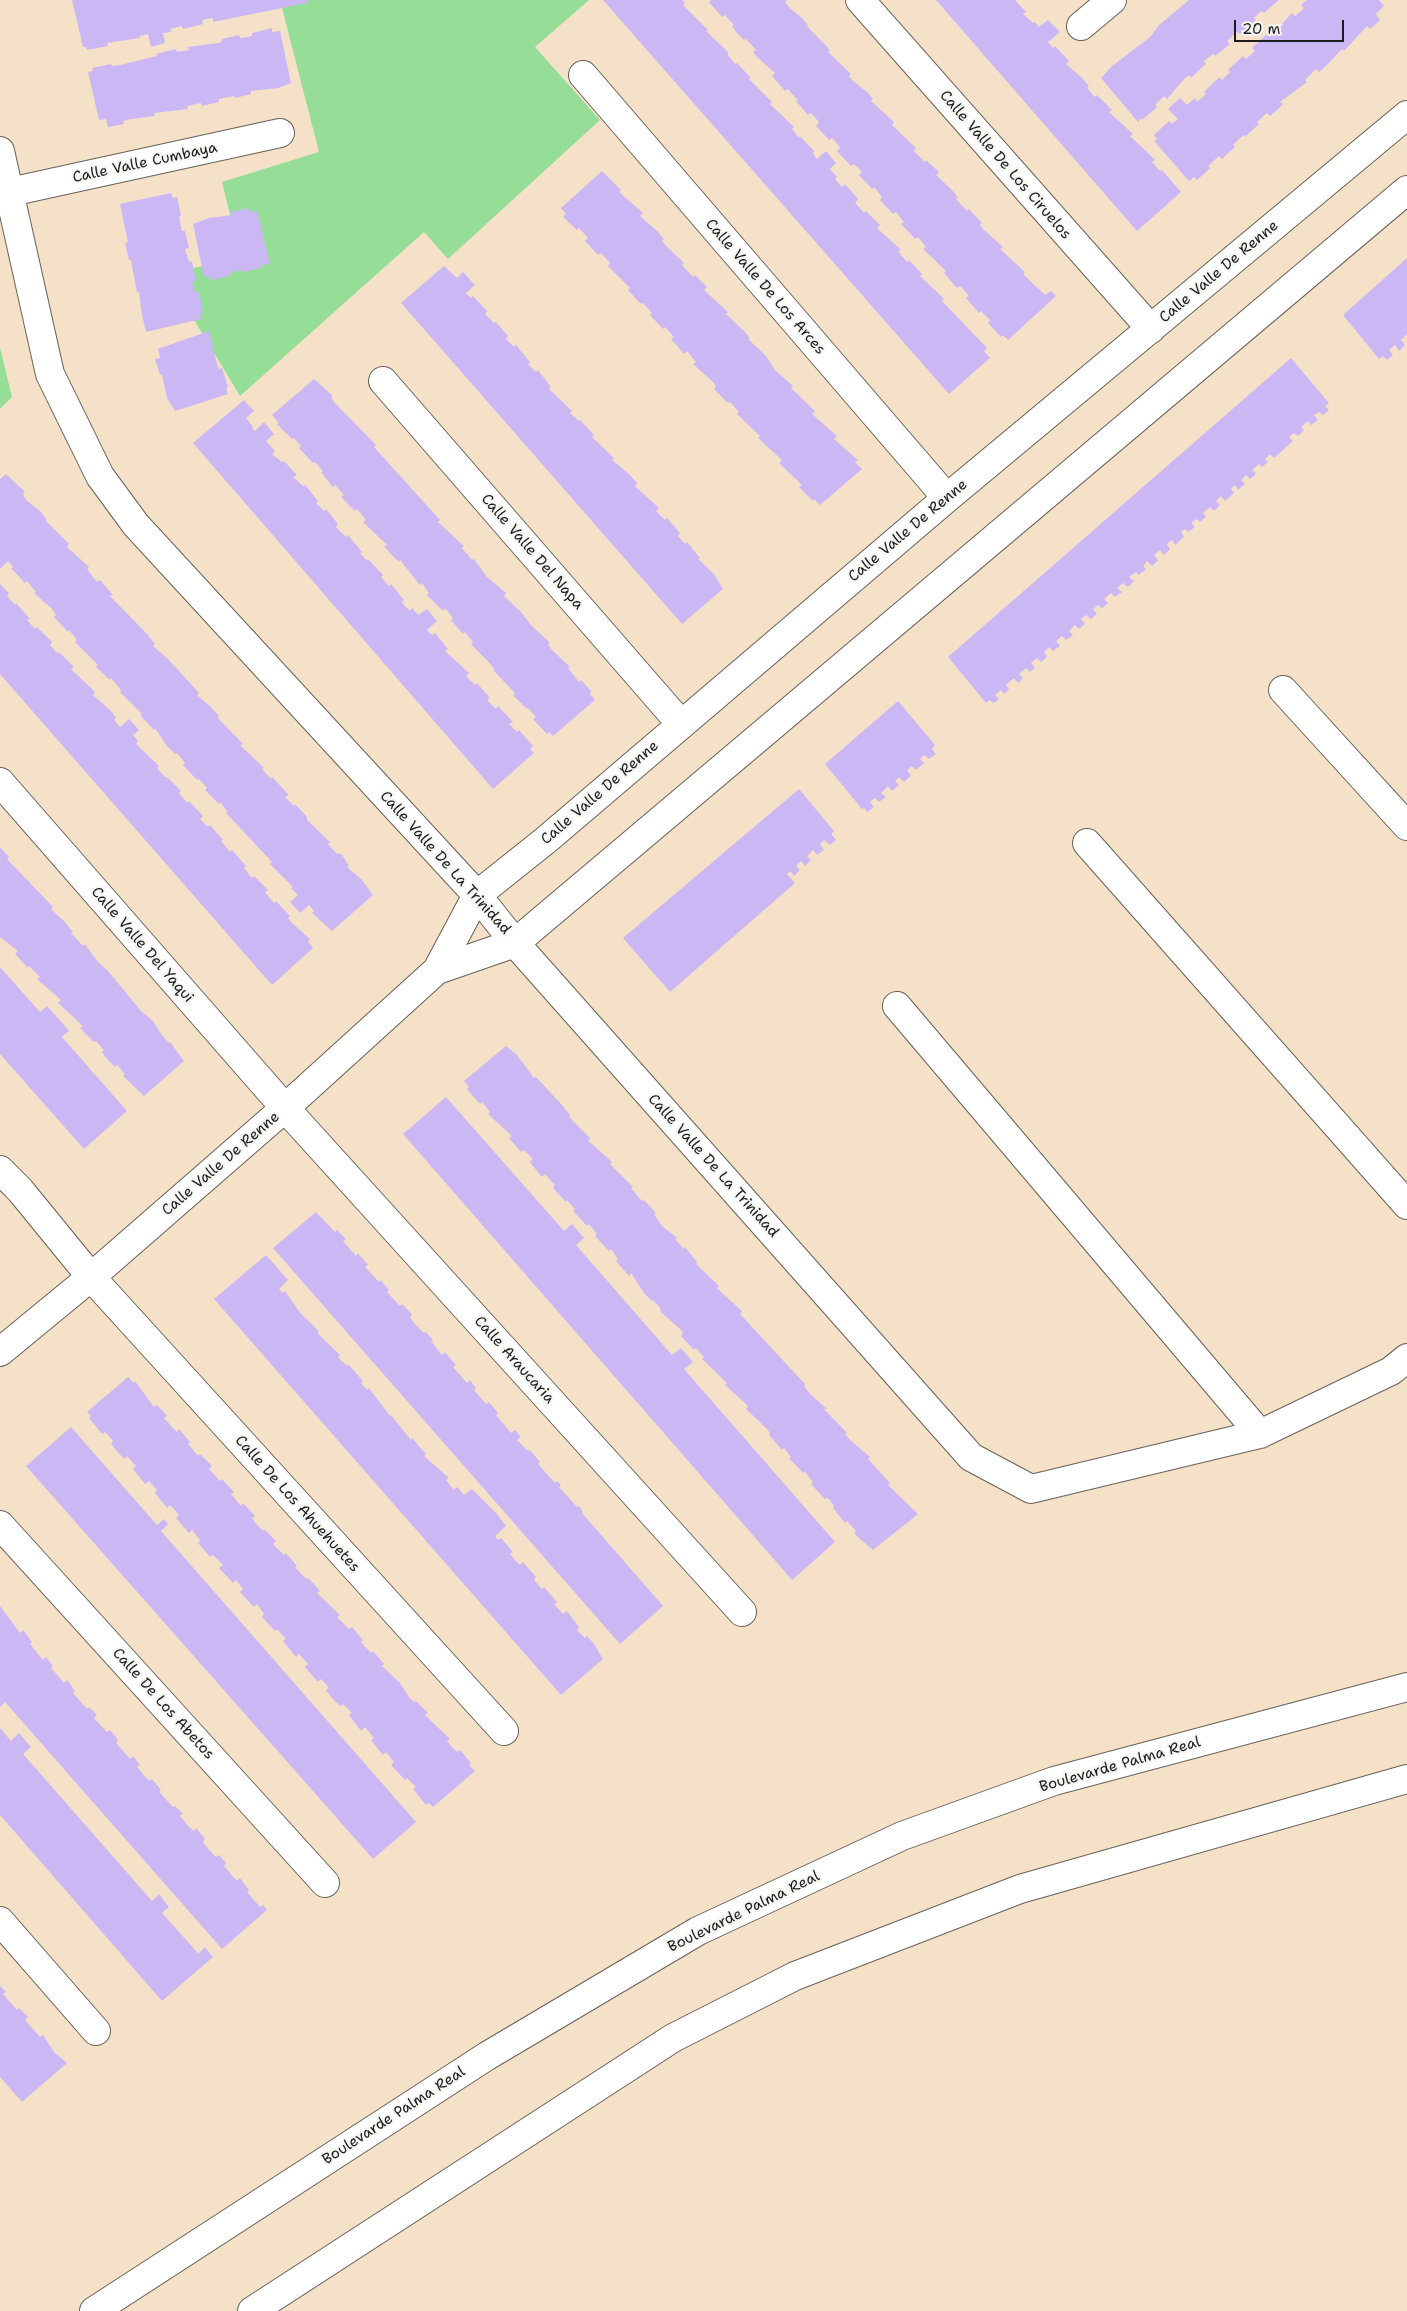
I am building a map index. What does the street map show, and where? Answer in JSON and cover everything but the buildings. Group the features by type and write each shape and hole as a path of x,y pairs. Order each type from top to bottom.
{"street":[{"name":"Calle Valle De Los Ciruelos","path":"860,0 1151,329"},
{"path":"1081,26 1112,0"},
{"name":"Calle Valle De Los Arces","path":"583,75 947,498"},
{"name":"Calle Valle De Renne","path":"0,1352 91,1277 285,1108 437,970 476,895 546,840 947,498 1407,115"},
{"name":"Calle Valle Cumbaya","path":"10,192 280,133"},
{"name":"Calle Valle De La Trinidad","path":"0,151 50,374 100,476 136,525 476,895 515,943 971,1457 1031,1489 1260,1434"},
{"name":"Calle Valle De Renne","path":"437,970 515,943 1407,190"},
{"name":"Calle Valle Del Napa","path":"383,381 681,724"},
{"path":"1283,690 1407,826"},
{"name":"Calle Valle Del Yaqui","path":"0,782 285,1108"},
{"path":"1087,843 1407,1205"},
{"path":"897,1006 1260,1434 1391,1371 1407,1358"},
{"name":"Calle Araucaria","path":"285,1108 742,1612"},
{"name":"Calle De Los Ahuehuetes","path":"0,1170 20,1190 91,1277 504,1731"},
{"name":"Calle De Los Abetos","path":"0,1525 325,1883"},
{"name":"Boulevarde Palma Real","path":"94,2311 487,2056 698,1931 902,1836 1054,1781 1407,1687"},
{"path":"252,2311 672,2038 795,1976 1020,1889 1407,1779"},
{"path":"3,1929 96,2031"}],"green space":[{"path":"280,0 589,0 535,47 600,120 448,259 424,232 240,396 166,273 241,259 222,182 319,152"},
{"path":"0,348 12,397 0,409"}]}
